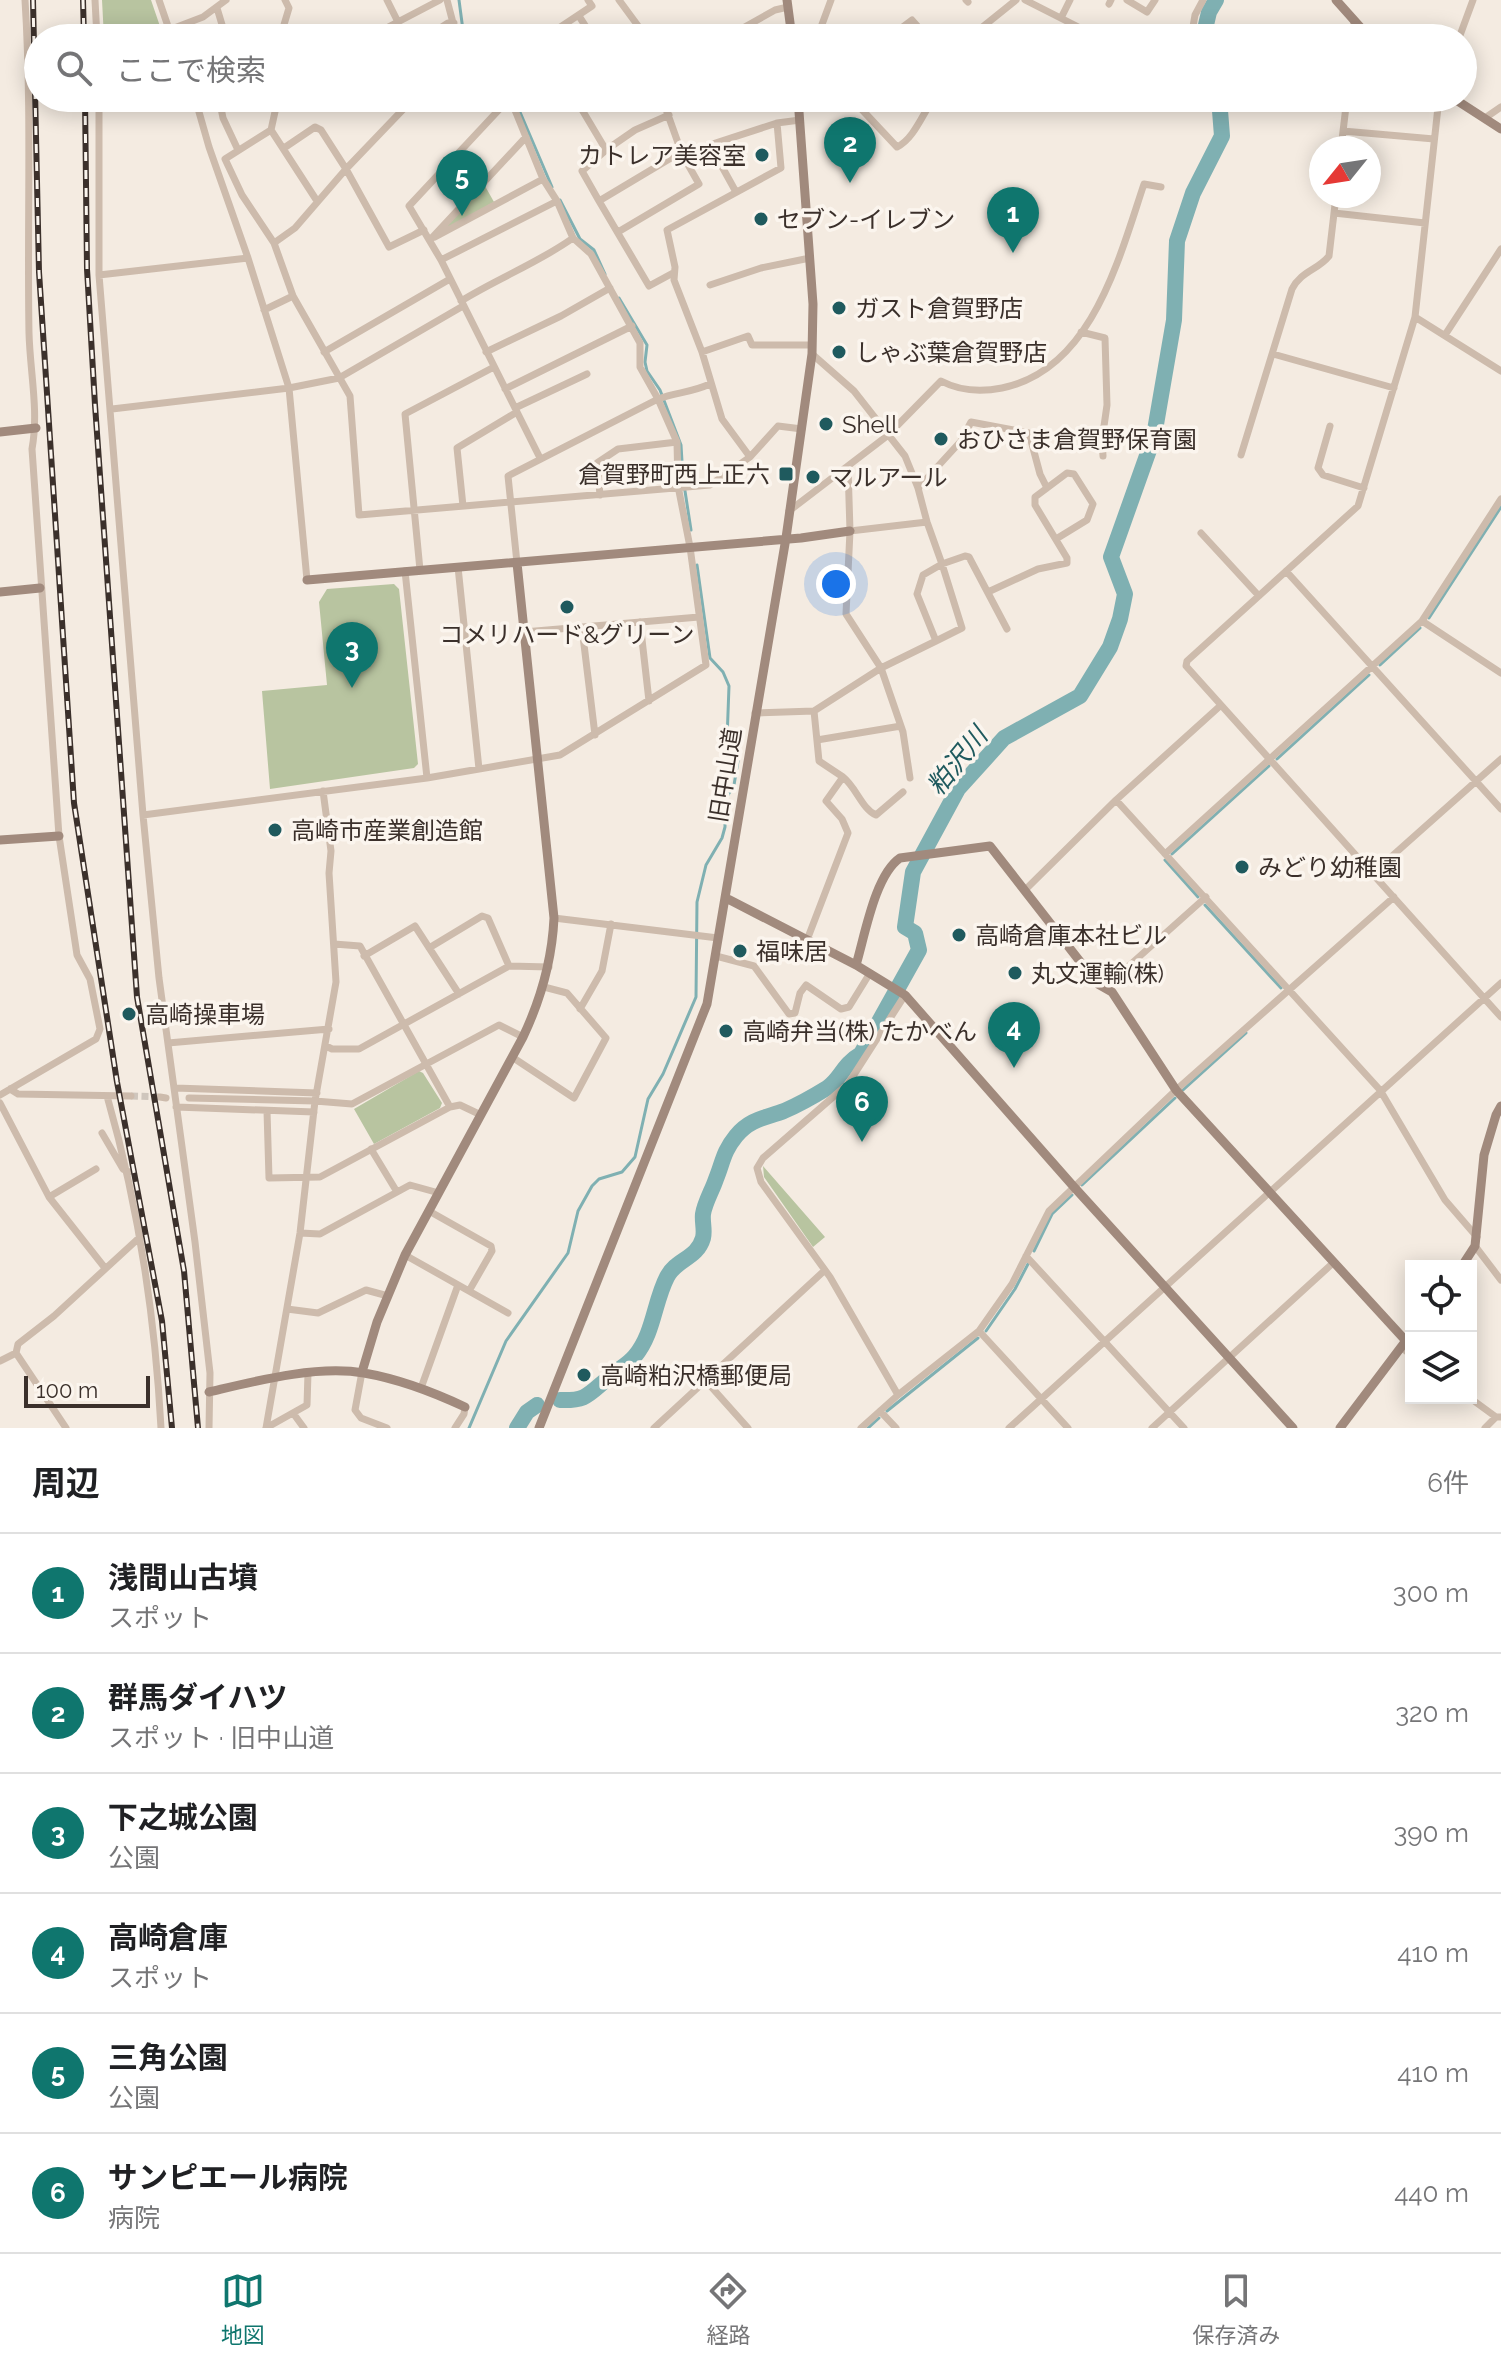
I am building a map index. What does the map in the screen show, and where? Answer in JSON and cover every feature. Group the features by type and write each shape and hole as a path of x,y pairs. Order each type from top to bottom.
{"street":[{"path":"25,0 26,24"},
{"path":"95,0 96,24"},
{"path":"159,0 167,24"},
{"path":"189,24 226,0"},
{"path":"285,0 289,8 285,24"},
{"path":"387,0 398,22"},
{"path":"394,24 440,0"},
{"path":"446,24 454,23 447,0"},
{"path":"566,24 592,6 588,0"},
{"path":"619,0 637,24"},
{"path":"822,24 831,0"},
{"path":"1025,0 1073,24"},
{"path":"1061,18 1070,0"},
{"path":"1127,0 1147,12 1155,0"},
{"path":"1193,24 1203,0"},
{"path":"1336,0 1357,24"},
{"path":"1464,24 1473,0"},
{"path":"986,24 1013,1"},
{"path":"750,24 787,4 790,24"},
{"path":"217,8 222,24"},
{"path":"579,16 584,24"},
{"path":"1485,118 1501,107"},
{"path":"0,1095 61,1061 99,1035 90,979 77,955 59,836 40,588 32,449 36,428 29,335 29,112"},
{"path":"99,112 99,275 143,815 210,1373 209,1428"},
{"path":"199,112 289,388 307,580 801,538 927,522"},
{"path":"222,112 238,150"},
{"path":"275,112 271,130 225,159 242,195 274,243 293,296 350,396 359,515 710,485 750,457 778,426 802,429"},
{"path":"274,243 295,228 401,112"},
{"path":"497,112 409,206 441,260 540,458"},
{"path":"143,815 427,778 560,755 706,665 690,547 678,486 677,442 640,367 640,343 632,326 591,254 573,238 557,201 543,179 516,112"},
{"path":"583,112 606,150"},
{"path":"669,112 635,130 582,171 649,286 673,273"},
{"path":"618,232 699,184 682,153 671,112"},
{"name":"旧中山道","path":"539,1428 707,1004 786,538 812,350 810,258 799,112"},
{"path":"864,112 897,147 903,144 925,112"},
{"path":"1342,136 1345,112"},
{"path":"1437,112 1415,317 1358,506 1187,661 1186,666 1501,1017"},
{"path":"1475,112 1501,129"},
{"path":"599,201 682,153 777,123 800,120"},
{"path":"750,457 722,419 673,273 675,267 667,230 781,168 777,123"},
{"path":"284,148 315,127 321,130 389,247 424,230"},
{"path":"271,130 317,201"},
{"path":"1343,131 1434,139"},
{"path":"430,240 526,137"},
{"path":"710,145 736,192"},
{"path":"430,240 543,179"},
{"path":"788,512 887,436 941,381 985,391 1013,385 1046,369 1081,332 1105,292 1144,184 1161,187"},
{"path":"441,260 557,201"},
{"path":"1241,455 1296,281 1329,256 1335,208"},
{"path":"1334,213 1425,223"},
{"path":"112,409 289,388 339,378 462,303 495,279 544,258 573,238"},
{"path":"1445,335 1501,249"},
{"path":"99,275 248,258"},
{"path":"710,285 761,268 810,258"},
{"path":"324,352 450,279"},
{"path":"486,352 561,316 610,288"},
{"path":"264,310 293,296"},
{"path":"1415,317 1501,371"},
{"path":"505,389 632,326"},
{"path":"1081,332 1105,338 1107,377 1103,456"},
{"path":"702,352 748,336 752,345 812,350 854,391 905,456 962,628 881,668 814,711 755,713"},
{"path":"1273,354 1394,388"},
{"path":"420,570 405,414 494,367"},
{"path":"463,506 457,448 516,410 587,374"},
{"path":"387,1428 361,1418 355,1410 362,1372 388,1296 405,1255 523,1037 549,967 554,918 508,476 658,399 672,393 687,394 710,384"},
{"path":"918,488 953,452 971,422 1029,433 1047,488"},
{"path":"1330,426 1318,468 1323,475 1364,488"},
{"path":"0,432 36,428"},
{"path":"600,495 597,463 618,449 677,442"},
{"path":"848,467 850,531 846,614 881,668 901,726 910,778"},
{"path":"988,592 1038,569 1067,563 1067,558 1035,505 1035,497 1067,473 1074,474 1093,504 1087,520 1056,539"},
{"path":"1165,854 1422,621 1501,499"},
{"path":"1201,533 1259,596"},
{"path":"936,641 917,594 923,575 965,556 969,557 1007,629"},
{"path":"458,567 479,769"},
{"path":"405,571 427,778"},
{"path":"1286,571 1501,809"},
{"path":"0,592 40,588"},
{"path":"524,632 699,617"},
{"path":"1422,621 1501,673"},
{"path":"640,622 649,701"},
{"path":"582,628 595,735"},
{"path":"1025,890 1116,800 1220,706"},
{"path":"814,711 819,761 852,784 870,813 876,815 903,792"},
{"path":"817,740 901,726"},
{"path":"1373,873 1501,759"},
{"path":"807,940 848,833 842,819 826,801 843,777"},
{"path":"308,1373 307,1405 266,1428 300,1233 316,1097 336,982 329,873 331,851 323,791"},
{"path":"1116,800 1380,1090 1445,1200 1501,1280"},
{"path":"0,840 59,836"},
{"path":"856,965 878,886 900,858 990,846 1098,984 1109,989 1176,1090 1405,1340"},
{"path":"1109,989 1112,981 1206,897"},
{"path":"861,1428 979,1331 1012,1284 1049,1211 1176,1090 1394,897"},
{"path":"726,898 856,965 902,994 1293,1428"},
{"path":"429,948 482,916 488,918 509,966"},
{"path":"554,918 718,938"},
{"path":"580,1009 602,971 611,924"},
{"path":"364,956 415,926 459,994"},
{"path":"334,944 360,946 450,1107"},
{"path":"716,956 754,966 789,1014 795,1013 800,993 806,985 841,1009 849,1007 870,973"},
{"path":"326,1046 332,1049 359,1049 509,966 549,967"},
{"path":"1009,1428 1501,983"},
{"path":"512,1057 574,1098 606,1038 567,993 544,987"},
{"path":"898,1395 830,1277 758,1175 759,1163 848,1084 902,994"},
{"path":"175,1088 316,1097 352,1104 499,1025 523,1037"},
{"path":"168,1043 329,1029"},
{"path":"10,1089 18,1094 131,1096"},
{"path":"107,1096 129,1172 140,1237 161,1428"},
{"path":"189,1098 316,1097"},
{"path":"0,1103 49,1197 105,1268"},
{"path":"267,1111 269,1178 320,1177 450,1107 460,1105 481,1115"},
{"path":"1466,1260 1476,1242 1484,1155 1501,1106"},
{"path":"176,1107 314,1112"},
{"path":"102,1133 123,1169 129,1172"},
{"path":"371,1149 397,1192"},
{"path":"49,1197 96,1169"},
{"path":"300,1233 320,1234 410,1185 439,1193"},
{"path":"429,1211 491,1246 492,1251 469,1291"},
{"path":"66,1428 16,1353 18,1344 54,1316 140,1237"},
{"path":"405,1255 508,1313"},
{"path":"1026,1256 1184,1428"},
{"path":"1152,1428 1333,1263"},
{"path":"654,1428 824,1271"},
{"path":"421,1388 458,1285"},
{"path":"287,1309 318,1313 366,1290 388,1296"},
{"path":"979,1331 1068,1428"},
{"path":"1340,1428 1405,1342"},
{"path":"0,1361 16,1353"},
{"path":"209,1392 274,1377 362,1372 421,1388 465,1407 455,1428"},
{"path":"706,1381 748,1428"},
{"path":"1477,1403 1499,1417 1485,1428"},
{"path":"880,1411 896,1428"},
{"path":"293,1413 304,1428"}],"green space":[{"path":"102,0 151,0 159,24 103,24"},
{"path":"485,186 494,202 442,231"},
{"path":"394,584 399,589 418,764 414,768 270,789 262,691 327,685 319,602 327,589"},
{"path":"419,1071 442,1103 440,1108 374,1144 354,1109"},
{"path":"763,1166 825,1237 813,1247 764,1177"}],"waterway":[{"path":"459,0 462,24"},
{"name":"粕沢川","path":"1206,24 1216,0"},
{"path":"520,112 552,187"},
{"name":"粕沢川","path":"560,1400 581,1398 591,1393 635,1356 650,1327 667,1277 700,1245 704,1235 705,1205 726,1152 741,1130 827,1088 861,1054 919,950 915,933 905,927 913,872 958,789 1004,738 1080,696 1110,647 1125,594 1111,557 1154,436 1174,320 1177,241 1193,193 1222,136 1220,112"},
{"path":"560,200 580,239 594,250 605,274"},
{"path":"619,298 647,345 647,371 660,390 681,445 691,530"},
{"path":"1429,618 1501,507"},
{"path":"469,1428 506,1341 568,1253 578,1211 592,1186 599,1179 622,1172 635,1157 648,1099 663,1074 696,997 697,902 706,865 722,838 725,800 734,785 738,761 727,740 729,686 723,672 710,658 697,565"},
{"path":"1380,665 1420,628"},
{"path":"1277,759 1369,675"},
{"path":"1172,854 1269,766"},
{"path":"1165,860 1198,897"},
{"path":"1205,905 1281,988"},
{"path":"1183,1090 1246,1033"},
{"path":"1082,1185 1175,1098"},
{"path":"1034,1251 1052,1214 1072,1195"},
{"path":"986,1331 1028,1264"},
{"path":"887,1411 978,1338"},
{"name":"粕沢川","path":"517,1428 527,1412 537,1405"},
{"path":"868,1428 879,1418"}],"tunnel":[{"path":"131,1096 160,1097"}],"railway":[{"path":"33,0 34,24"},
{"path":"83,0 84,24"},
{"path":"35,112 39,272 74,803 117,1082 162,1321 172,1428"},
{"path":"85,112 87,269 137,997 184,1271 198,1428"}],"place":[{"name":"カトレア美容室","path":"762,155"},
{"name":"群馬ダイハツ","path":"850,183"},
{"name":"三角公園","path":"462,216"},
{"name":"セブン-イレブン","path":"761,219"},
{"name":"浅間山古墳","path":"1013,253"},
{"name":"ガスト倉賀野店","path":"839,308"},
{"name":"しゃぶ葉倉賀野店","path":"839,352"},
{"name":"Shell","path":"826,424"},
{"name":"おひさま倉賀野保育園","path":"941,439"},
{"name":"倉賀野町西上正六","path":"786,474"},
{"name":"マルアール","path":"813,477"},
{"name":"コメリハード&グリーン","path":"567,607"},
{"name":"下之城公園","path":"352,688"},
{"name":"高崎市産業創造館","path":"275,830"},
{"name":"みどり幼稚園","path":"1242,867"},
{"name":"高崎倉庫本社ビル","path":"959,935"},
{"name":"福味居","path":"740,951"},
{"name":"丸文運輸(株)","path":"1015,973"},
{"name":"高崎操車場","path":"129,1014"},
{"name":"高崎弁当(株) たかべん","path":"726,1031"},
{"name":"高崎倉庫","path":"1014,1068"},
{"name":"サンピエール病院","path":"862,1142"},
{"name":"高崎粕沢橋郵便局","path":"584,1375"}]}
